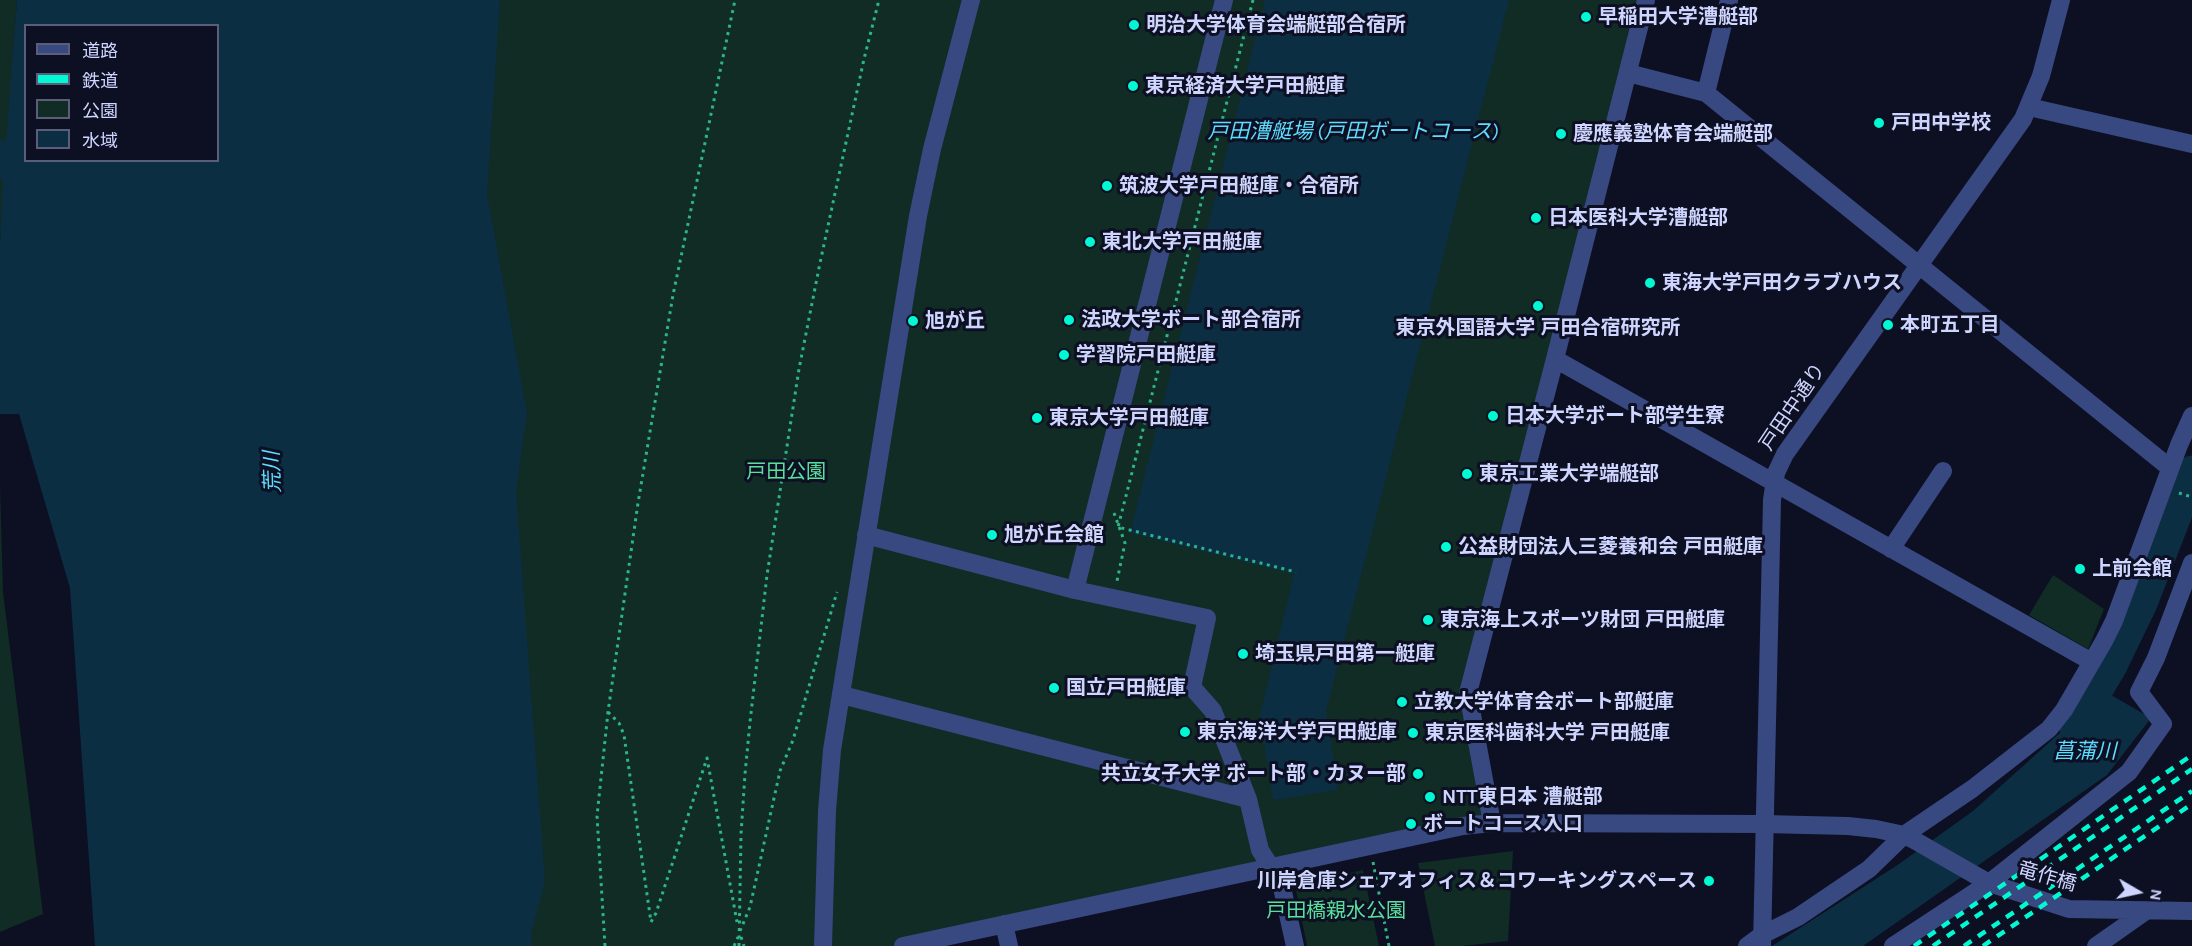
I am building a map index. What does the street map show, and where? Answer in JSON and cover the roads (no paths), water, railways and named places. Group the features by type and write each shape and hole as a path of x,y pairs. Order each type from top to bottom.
{"street":[{"path":"823,946 827,811 832,750 918,216 932,149 970,0"},
{"path":"1075,590 1224,0"},
{"path":"1492,823 1468,693 1646,0"},
{"path":"1706,93 1728,0"},
{"name":"戸田中通り","path":"1759,941 1773,483 1785,453 2015,132 2029,107 2041,76 2061,0"},
{"path":"1628,73 1706,93 2170,468"},
{"path":"2029,107 2192,144"},
{"path":"1555,359 2092,662"},
{"path":"1759,941 1869,869 2049,729 2064,710 2114,621 2170,468 2192,416"},
{"path":"1891,549 1943,471"},
{"path":"867,536 1075,590 1207,618 1192,687 1213,711 1248,799 1260,850 1281,883 1295,946"},
{"path":"1893,946 1986,882 2129,772 2163,724 2139,692 2156,658 2192,563"},
{"path":"842,695 1248,799"},
{"name":"竜作橋","path":"903,946 1463,826 1492,823 1764,824 1876,829 1909,838 1986,882 2068,909 2192,911"},
{"path":"2096,946 2146,911"},
{"path":"1004,924 1009,946"}],"water":[{"name":"荒川","path":"17,0 500,0 487,194 527,413 516,491 545,882 531,933 532,946 95,946 70,588 19,414 0,414 0,243 3,180 0,179 0,140 6,141"},
{"name":"戸田漕艇場 (戸田ボートコース)","path":"1265,0 1509,0 1326,711 1338,790 1273,800 1260,715 1294,574 1130,533"},
{"name":"菖蒲川","path":"2092,684 2151,718 2107,775 1863,946 1772,946 1899,864 1973,811 2073,721"}],"waterway":[{"name":"菖蒲川","path":"2075,726 2111,665 2141,603 2192,472"}],"railway":[{"path":"1914,946 2192,755"},
{"path":"1933,946 2192,769"},
{"path":"1964,946 2192,791"},
{"path":"1983,946 2192,804"}],"place":[{"name":"早稲田大学漕艇部","path":"1586,17"},
{"name":"明治大学体育会端艇部合宿所","path":"1134,25"},
{"name":"東京経済大学戸田艇庫","path":"1133,86"},
{"name":"戸田中学校","path":"1879,123"},
{"name":"慶應義塾体育会端艇部","path":"1561,134"},
{"name":"筑波大学戸田艇庫・合宿所","path":"1107,186"},
{"name":"日本医科大学漕艇部","path":"1536,218"},
{"name":"東北大学戸田艇庫","path":"1090,242"},
{"name":"東海大学戸田クラブハウス","path":"1650,283"},
{"name":"東京外国語大学 戸田合宿研究所","path":"1538,306"},
{"name":"法政大学ボート部合宿所","path":"1069,320"},
{"name":"旭が丘","path":"913,321"},
{"name":"本町五丁目","path":"1888,325"},
{"name":"学習院戸田艇庫","path":"1064,355"},
{"name":"日本大学ボート部学生寮","path":"1493,416"},
{"name":"東京大学戸田艇庫","path":"1037,418"},
{"name":"東京工業大学端艇部","path":"1467,474"},
{"name":"旭が丘会館","path":"992,535"},
{"name":"公益財団法人三菱養和会 戸田艇庫","path":"1446,547"},
{"name":"上前会館","path":"2080,569"},
{"name":"東京海上スポーツ財団 戸田艇庫","path":"1428,620"},
{"name":"埼玉県戸田第一艇庫","path":"1243,654"},
{"name":"国立戸田艇庫","path":"1054,688"},
{"name":"立教大学体育会ボート部艇庫","path":"1402,702"},
{"name":"東京海洋大学戸田艇庫","path":"1185,732"},
{"name":"東京医科歯科大学 戸田艇庫","path":"1413,733"},
{"name":"共立女子大学 ボート部・カヌー部","path":"1418,774"},
{"name":"NTT東日本 漕艇部","path":"1430,797"},
{"name":"ボートコース入口","path":"1411,824"},
{"name":"川岸倉庫シェアオフィス＆コワーキングスペース","path":"1709,881"}],"park label":[{"name":"戸田公園","path":"786,472"},
{"name":"戸田橋親水公園","path":"1336,911"}]}
